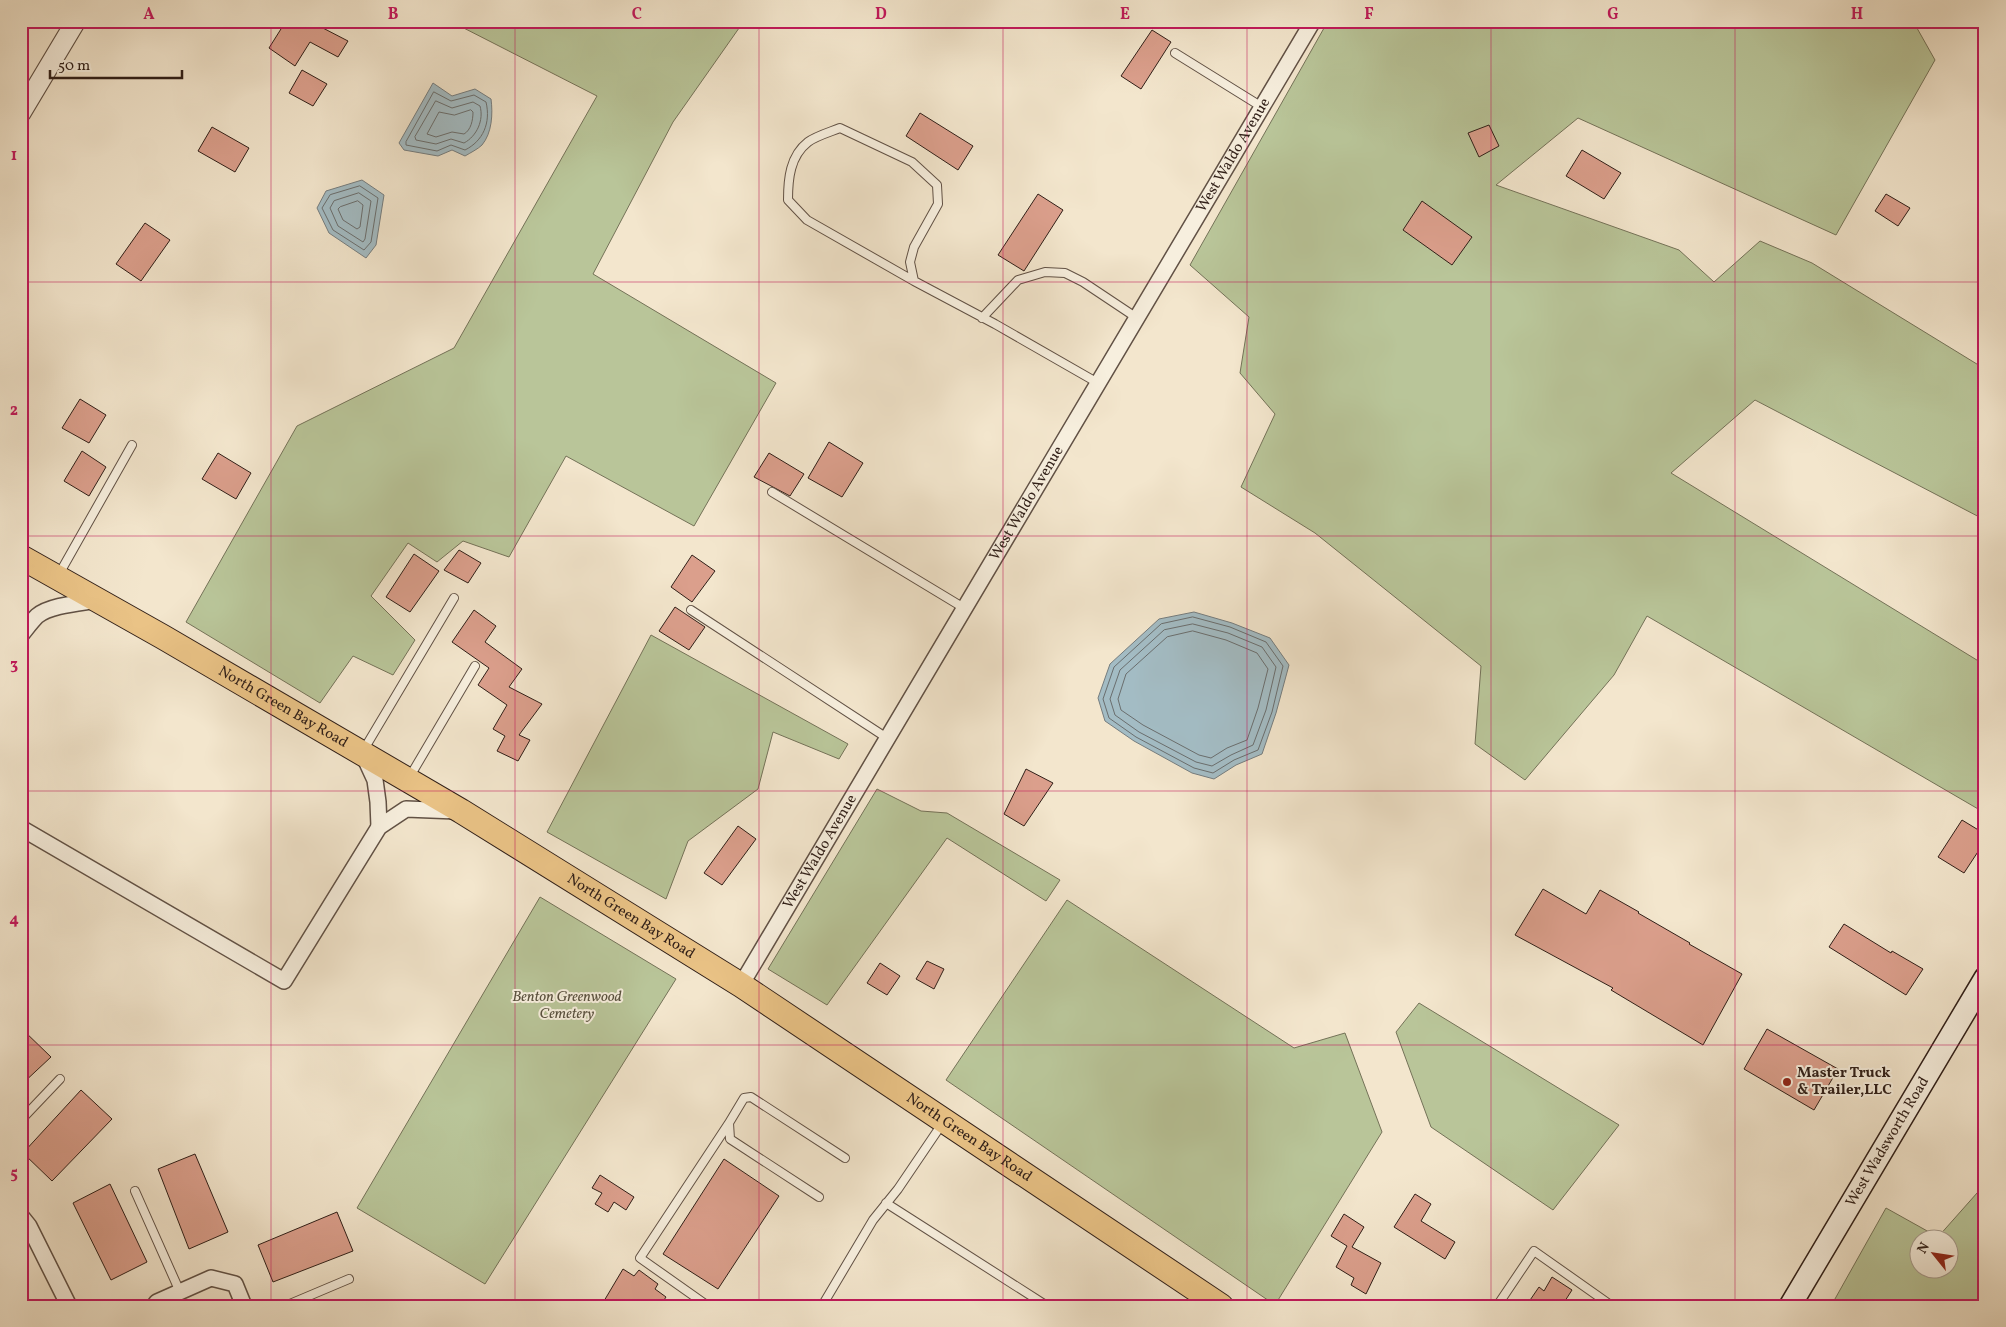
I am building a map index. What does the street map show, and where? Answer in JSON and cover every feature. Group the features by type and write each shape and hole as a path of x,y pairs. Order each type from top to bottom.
{"main road":[{"name":"North Green Bay Road","path":"21,557 362,752 461,811 741,985 1221,1306"},
{"name":"West Wadsworth Road","path":"1790,1306 1985,978"}],"street":[{"path":"21,113 76,21"},
{"name":"West Waldo Avenue","path":"741,985 1313,21"},
{"path":"21,635 38,616 46,611 98,600"},
{"path":"362,752 375,780 379,827"},
{"path":"21,828 284,981 379,827 406,809 461,811"},
{"path":"21,1216 30,1226 69,1306"},
{"path":"154,1306 157,1302 211,1278 235,1284 244,1306"}],"lane":[{"path":"1175,53 1262,108"},
{"path":"914,281 910,262 914,247 938,204 937,185 912,162 840,128 808,142 795,158 788,179 788,200 807,220 914,281 1098,383"},
{"path":"982,318 1018,280 1044,272 1065,273 1137,318"},
{"path":"57,577 132,445"},
{"path":"772,492 964,608"},
{"path":"362,752 454,598"},
{"path":"691,610 887,738"},
{"path":"408,780 475,666"},
{"path":"21,1120 60,1079"},
{"path":"708,1306 640,1258 744,1098 751,1097 845,1158"},
{"path":"824,1305 872,1220 944,1120"},
{"path":"729,1123 730,1139 818,1197"},
{"path":"135,1190 180,1292"},
{"path":"886,1203 1044,1304 1043,1306"},
{"path":"1498,1306 1534,1250 1612,1306"},
{"path":"285,1306 350,1279"}],"green space":[{"path":"450,21 744,21 673,122 593,274 776,383 694,526 566,456 509,557 463,541 437,562 408,543 371,596 415,640 393,675 353,656 320,703 186,622 297,426 454,348 597,96"},
{"path":"1328,21 1913,21 1935,60 1836,235 1578,118 1496,185 1679,250 1714,282 1760,241 1812,263 1985,369 1985,520 1755,400 1671,473 1985,665 1985,813 1647,616 1614,675 1525,780 1475,744 1481,666 1315,533 1241,487 1275,414 1240,373 1249,317 1190,265"},
{"path":"651,635 848,744 839,759 773,732 758,789 688,841 666,899 547,832"},
{"path":"877,789 921,811 947,813 1060,880 1046,901 947,838 827,1005 768,969"},
{"name":"Benton Greenwood Cemetery","path":"540,897 676,979 485,1284 357,1208"},
{"path":"1067,900 1294,1048 1345,1033 1382,1132 1275,1305 946,1080"},
{"path":"1419,1003 1619,1125 1553,1210 1431,1127 1396,1032"},
{"path":"1985,1184 1985,1306 1831,1306 1886,1208 1925,1230 1908,1230 1908,1280 1958,1280 1958,1230 1944,1230"}],"water":[{"path":"433,83 452,96 475,89 491,99 492,117 488,135 482,145 465,156 452,150 438,156 404,150 399,143"},
{"path":"362,180 384,195 376,245 366,258 329,233 317,208 326,191"},
{"path":"1194,612 1232,623 1270,638 1289,665 1262,754 1236,765 1214,779 1192,773 1134,741 1105,721 1098,698 1110,664 1159,619"}],"building":[{"path":"286,21 321,21 319,26 348,41 338,57 310,42 295,66 269,48"},
{"path":"1152,30 1171,42 1141,89 1121,76"},
{"path":"302,70 327,84 313,106 289,93"},
{"path":"920,113 973,146 958,170 906,136"},
{"path":"1489,125 1499,146 1479,157 1468,133"},
{"path":"212,127 249,148 235,172 198,151"},
{"path":"1582,150 1621,173 1604,199 1566,176"},
{"path":"1038,194 1063,210 1024,271 998,255"},
{"path":"1886,194 1910,208 1898,226 1875,211"},
{"path":"1422,201 1472,237 1452,265 1403,230"},
{"path":"145,223 170,240 141,281 116,264"},
{"path":"80,399 106,415 89,443 62,428"},
{"path":"829,442 863,463 842,497 808,478"},
{"path":"82,451 106,467 89,496 64,481"},
{"path":"218,453 251,473 236,499 202,479"},
{"path":"769,453 804,474 790,496 754,477"},
{"path":"459,550 481,563 468,583 444,570"},
{"path":"414,554 439,571 410,612 386,597"},
{"path":"692,555 715,571 692,602 671,587"},
{"path":"675,607 705,627 689,650 659,631"},
{"path":"474,610 496,626 485,642 522,669 509,687 542,704 519,735 530,740 518,761 497,751 505,736 493,729 507,705 478,685 489,668 452,642"},
{"path":"1026,769 1053,783 1024,826 1004,814"},
{"path":"1962,820 1985,834 1985,841 1964,873 1938,857"},
{"path":"738,826 756,839 722,885 704,873"},
{"path":"1543,889 1586,914 1600,890 1742,974 1703,1045 1611,990 1613,988 1515,935"},
{"path":"1844,924 1891,953 1892,951 1923,969 1906,995 1829,947"},
{"path":"927,961 944,969 934,989 916,979"},
{"path":"880,963 900,976 887,995 867,983"},
{"path":"21,1028 51,1057 21,1085"},
{"path":"1767,1029 1838,1069 1814,1110 1744,1069"},
{"path":"81,1090 112,1119 52,1181 23,1153"},
{"path":"195,1154 228,1232 189,1249 158,1169"},
{"path":"724,1159 779,1196 718,1289 663,1254"},
{"path":"600,1175 634,1197 626,1210 614,1202 608,1212 595,1204 602,1193 592,1188"},
{"path":"110,1184 147,1262 111,1280 73,1203"},
{"path":"1415,1194 1431,1204 1421,1221 1455,1242 1445,1259 1394,1227"},
{"path":"337,1212 353,1251 273,1282 258,1245"},
{"path":"1344,1214 1364,1227 1352,1247 1381,1263 1366,1294 1351,1285 1354,1278 1336,1267 1347,1246 1331,1236"},
{"path":"623,1269 634,1276 639,1270 658,1284 655,1289 666,1297 660,1306 601,1306"},
{"path":"1552,1277 1572,1290 1563,1304 1566,1306 1526,1306 1539,1287 1544,1291"}],"place":[{"name":"Master Truck & Trailer,LLC","path":"1787,1082"}]}
